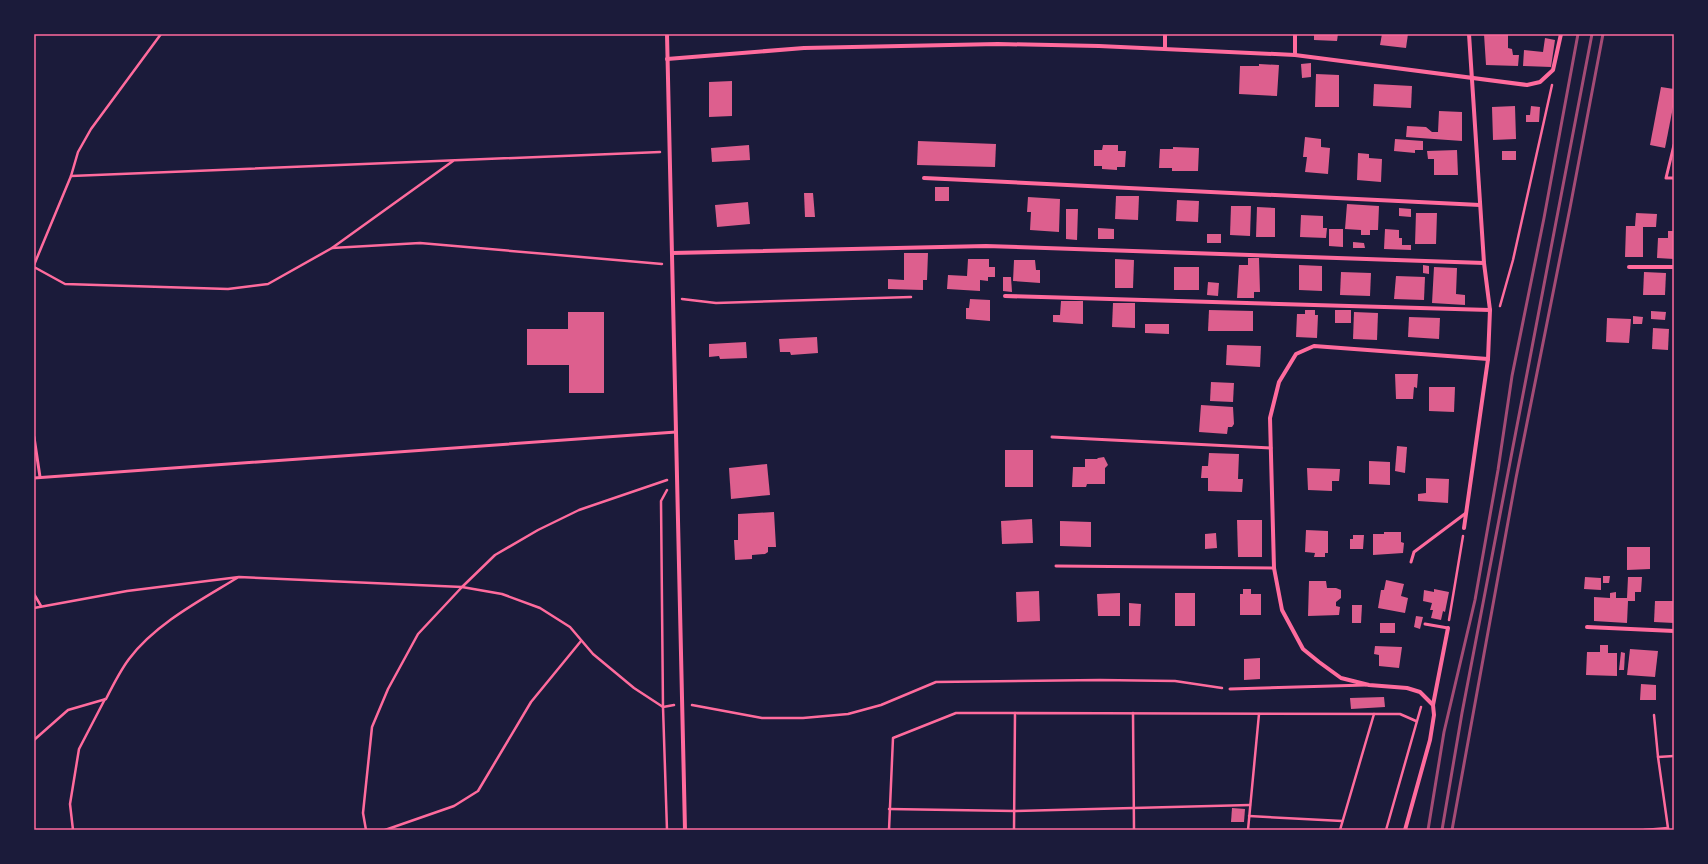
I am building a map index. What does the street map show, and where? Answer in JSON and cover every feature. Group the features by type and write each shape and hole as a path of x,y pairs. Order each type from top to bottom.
{"street":[{"path":"667,34 671,151 685,830"},
{"path":"1165,34 1165,48"},
{"path":"1295,34 1295,55"},
{"path":"1464,528 1488,359 1490,310 1484,263 1469,34"},
{"path":"667,58 804,48 998,44 1165,48 1295,55 1527,85 1540,82 1553,70 1561,34"},
{"path":"924,178 1480,205"},
{"path":"672,253 986,246 1484,263"},
{"path":"1629,267 1674,268"},
{"path":"1005,296 1490,310"},
{"path":"1433,705 1420,692 1407,688 1369,685 1341,678 1303,649 1282,610 1274,568 1270,418 1279,382 1296,354 1314,346 1488,359"},
{"path":"1587,627 1674,631"},
{"path":"1405,830 1430,740 1434,715 1433,705 1448,628"}],"lane":[{"path":"1674,145 1666,178 1674,178"},
{"path":"34,478 676,432"},
{"path":"34,437 40,477"},
{"path":"1052,437 1271,448"},
{"path":"1411,562 1414,552 1466,513"},
{"path":"1056,566 1274,568"},
{"path":"1425,624 1448,628"},
{"path":"1230,689 1369,685"}],"path":[{"path":"161,34 92,129 78,152 71,176 34,266 65,284 228,289 268,284 332,248 454,160"},
{"path":"1499,312 1513,260 1552,84"},
{"path":"71,176 671,151"},
{"path":"332,248 420,243 673,265"},
{"path":"674,299 716,303 911,297"},
{"path":"366,830 363,813 372,727 388,689 418,634 462,587 495,555 538,530 579,510 677,478"},
{"path":"661,501 666,830"},
{"path":"1448,628 1464,528"},
{"path":"72,830 70,804 79,749 129,658 151,636 187,608 240,577"},
{"path":"34,608 127,591 240,577 462,587 502,594 540,608 570,627 593,654 622,678 663,707 682,703 762,718 803,718 848,714 881,705 936,682 1100,680 1175,681 1230,689"},
{"path":"34,594 41,606"},
{"path":"386,830 454,806 478,791 531,702 582,641"},
{"path":"34,740 68,710 106,698"},
{"path":"1386,830 1416,721 1422,703 1426,698"},
{"path":"889,830 893,738 956,713 1400,714 1416,721"},
{"path":"1014,830 1015,713"},
{"path":"1133,713 1134,830"},
{"path":"1248,830 1259,714"},
{"path":"1340,830 1374,714"},
{"path":"1644,830 1668,829 1654,715"},
{"path":"1658,757 1674,756"},
{"path":"889,809 1014,811 1250,806"},
{"path":"1249,816 1342,822"}],"building":[{"path":"1314,34 1338,34 1337,41 1314,40"},
{"path":"1382,34 1408,34 1406,48 1380,45"},
{"path":"1484,34 1508,34 1508,48 1512,49 1513,55 1519,55 1518,66 1486,65"},
{"path":"1545,38 1555,40 1551,67 1523,66 1524,50 1543,52"},
{"path":"1311,63 1311,77 1302,78 1301,64"},
{"path":"1259,64 1279,65 1277,96 1239,94 1240,66 1259,66"},
{"path":"1316,74 1339,75 1339,107 1315,107"},
{"path":"732,81 732,116 709,117 709,82"},
{"path":"1374,84 1412,86 1411,108 1373,106"},
{"path":"1661,87 1674,89 1674,102 1665,148 1650,145"},
{"path":"1515,106 1516,139 1493,140 1492,107"},
{"path":"1531,106 1540,107 1539,122 1526,122 1526,115 1530,115"},
{"path":"1439,111 1462,112 1462,141 1406,137 1407,126 1426,127 1432,132 1438,132"},
{"path":"1305,137 1321,139 1321,147 1330,148 1328,174 1305,172 1307,157 1303,157"},
{"path":"1395,139 1423,141 1423,150 1415,150 1415,153 1394,151"},
{"path":"918,141 996,144 995,167 917,165"},
{"path":"749,145 750,160 712,162 711,148"},
{"path":"1103,145 1118,145 1118,151 1126,151 1125,167 1117,167 1117,170 1102,169 1102,166 1094,166 1094,150 1102,150"},
{"path":"1173,147 1199,148 1198,171 1172,171 1172,168 1159,168 1160,149 1173,149"},
{"path":"1457,150 1458,175 1434,175 1434,159 1428,159 1427,151"},
{"path":"1502,151 1516,151 1516,160 1502,160"},
{"path":"1358,153 1369,154 1369,158 1382,159 1381,182 1357,180"},
{"path":"935,187 949,187 949,201 935,201"},
{"path":"804,193 813,193 815,217 805,217"},
{"path":"1116,196 1139,196 1138,220 1115,219"},
{"path":"1028,197 1060,199 1059,232 1030,230 1031,212 1027,212"},
{"path":"1177,200 1199,201 1198,222 1176,221"},
{"path":"748,202 750,224 717,227 715,205"},
{"path":"1347,204 1379,206 1378,230 1370,230 1370,235 1361,235 1361,230 1345,229"},
{"path":"1231,206 1251,206 1250,236 1230,235"},
{"path":"1257,207 1275,208 1275,237 1256,237"},
{"path":"1399,208 1411,209 1411,217 1399,216"},
{"path":"1066,209 1078,209 1077,240 1066,239"},
{"path":"1416,213 1437,213 1436,244 1415,244"},
{"path":"1636,213 1657,214 1656,227 1643,227 1643,257 1625,257 1626,226 1635,226"},
{"path":"1301,215 1323,216 1323,228 1327,228 1326,238 1300,237"},
{"path":"1098,228 1114,229 1114,239 1098,239"},
{"path":"1329,229 1343,229 1343,247 1329,246"},
{"path":"1385,229 1399,230 1399,238 1402,238 1402,245 1411,245 1411,250 1384,249"},
{"path":"1668,231 1674,231 1674,259 1657,258 1658,238 1668,238"},
{"path":"1207,234 1221,234 1221,243 1207,243"},
{"path":"1353,242 1364,243 1365,248 1353,248"},
{"path":"904,253 928,253 927,280 923,280 923,290 888,289 888,279 904,280"},
{"path":"1248,258 1259,258 1260,292 1254,292 1254,298 1237,298 1239,265 1248,265"},
{"path":"968,259 989,259 989,267 995,267 995,277 988,277 988,281 980,280 980,291 947,289 948,275 967,276"},
{"path":"1115,259 1134,260 1133,288 1115,288"},
{"path":"1014,260 1035,260 1036,270 1040,270 1040,283 1013,281"},
{"path":"1299,265 1322,266 1322,291 1299,290"},
{"path":"1423,265 1429,266 1429,274 1423,273"},
{"path":"1174,267 1199,267 1199,290 1174,290"},
{"path":"1434,267 1457,268 1456,294 1465,295 1465,305 1432,303"},
{"path":"1341,272 1371,273 1370,296 1340,295"},
{"path":"1644,272 1666,273 1665,295 1643,295"},
{"path":"1396,276 1425,277 1424,300 1394,299"},
{"path":"1003,277 1011,277 1012,292 1003,291"},
{"path":"1208,282 1219,283 1218,296 1207,295"},
{"path":"970,299 990,300 990,321 966,319 966,308 969,308"},
{"path":"1061,301 1083,301 1083,324 1053,322 1053,315 1060,315"},
{"path":"1113,303 1135,303 1135,328 1112,327"},
{"path":"1209,310 1253,311 1253,331 1208,331"},
{"path":"1305,310 1315,310 1315,315 1318,315 1317,338 1296,337 1297,314 1305,314"},
{"path":"1335,310 1351,310 1351,323 1335,323"},
{"path":"1651,311 1666,312 1665,320 1651,319"},
{"path":"568,312 604,312 604,393 569,393 569,365 527,365 527,329 568,329"},
{"path":"1354,312 1378,313 1377,340 1353,339"},
{"path":"1633,316 1643,317 1642,324 1633,324"},
{"path":"1409,317 1440,318 1439,339 1408,337"},
{"path":"1607,318 1631,319 1629,343 1606,342"},
{"path":"1145,324 1169,324 1169,334 1145,333"},
{"path":"1653,328 1669,329 1668,350 1652,349"},
{"path":"817,337 818,353 791,355 790,352 780,352 779,339"},
{"path":"746,342 747,358 720,359 719,356 709,357 709,344"},
{"path":"1227,345 1261,346 1260,367 1226,365"},
{"path":"1395,374 1418,374 1417,388 1414,387 1413,399 1396,399"},
{"path":"1211,382 1234,383 1233,402 1210,401"},
{"path":"1429,387 1455,387 1454,412 1429,411"},
{"path":"1201,405 1233,407 1234,424 1232,427 1228,427 1227,434 1199,432"},
{"path":"1397,446 1407,447 1405,473 1395,471"},
{"path":"1005,450 1033,450 1033,487 1005,487"},
{"path":"1209,453 1239,454 1238,479 1243,479 1242,492 1208,491 1208,478 1201,478 1202,466 1208,466"},
{"path":"1104,457 1108,465 1105,468 1105,484 1087,484 1086,487 1072,487 1073,467 1085,467 1085,459 1097,459"},
{"path":"1369,461 1390,462 1390,485 1369,484"},
{"path":"767,464 770,495 731,499 729,468"},
{"path":"1307,468 1340,469 1339,481 1332,481 1332,491 1308,490"},
{"path":"1426,478 1449,479 1448,503 1418,501 1418,494 1426,493"},
{"path":"774,512 776,547 768,547 768,552 765,554 752,555 752,559 735,560 734,540 738,540 738,514"},
{"path":"1032,519 1033,543 1002,544 1001,521"},
{"path":"1237,520 1262,520 1262,557 1238,557"},
{"path":"1060,521 1091,522 1091,547 1060,546"},
{"path":"1306,530 1328,531 1328,553 1325,553 1325,557 1314,557 1315,553 1305,552"},
{"path":"1384,532 1401,532 1401,542 1404,543 1403,553 1373,555 1373,534 1384,534"},
{"path":"1216,533 1217,548 1205,549 1205,534"},
{"path":"1353,535 1364,535 1363,549 1350,549 1350,539 1353,539"},
{"path":"1627,547 1650,547 1650,569 1627,570"},
{"path":"1603,576 1610,576 1609,583 1603,583"},
{"path":"1585,577 1601,578 1601,590 1584,589"},
{"path":"1628,577 1642,577 1641,592 1635,592 1635,601 1628,601 1627,623 1594,621 1594,597 1610,598 1610,593 1616,592 1616,598 1627,598"},
{"path":"1386,580 1404,584 1401,596 1408,598 1405,613 1378,608 1381,590 1384,590"},
{"path":"1309,581 1326,581 1327,588 1336,588 1341,590 1341,598 1336,602 1336,606 1340,607 1339,615 1308,616"},
{"path":"1243,589 1251,589 1251,594 1261,594 1261,615 1240,615 1240,594 1243,594"},
{"path":"1434,589 1449,592 1445,612 1443,611 1441,620 1431,618 1433,610 1430,610 1432,603 1423,601 1424,590 1434,592"},
{"path":"1039,591 1040,621 1017,622 1016,592"},
{"path":"1120,593 1120,616 1098,616 1097,594"},
{"path":"1175,593 1195,593 1195,626 1175,626"},
{"path":"1655,601 1674,601 1674,623 1654,622"},
{"path":"1129,603 1141,604 1140,626 1129,626"},
{"path":"1352,605 1362,605 1361,623 1352,623"},
{"path":"1416,616 1423,617 1420,629 1414,627"},
{"path":"1380,623 1395,623 1395,633 1380,633"},
{"path":"1600,645 1608,645 1608,653 1617,653 1617,676 1586,675 1587,652 1600,652"},
{"path":"1375,646 1402,647 1399,668 1379,666 1379,655 1374,654"},
{"path":"1630,649 1658,651 1655,677 1627,675"},
{"path":"1621,652 1625,653 1624,670 1619,670"},
{"path":"1260,658 1260,679 1244,680 1244,659"},
{"path":"1641,684 1656,685 1656,700 1640,700"},
{"path":"1384,697 1385,707 1351,709 1350,698"},
{"path":"1232,808 1245,809 1244,822 1231,822"}],"railway":[{"path":"1428,830 1444,732 1475,600 1498,470 1512,376 1544,218 1578,34"},
{"path":"1442,830 1462,713 1592,34"},
{"path":"1452,830 1516,478 1603,34"}]}
